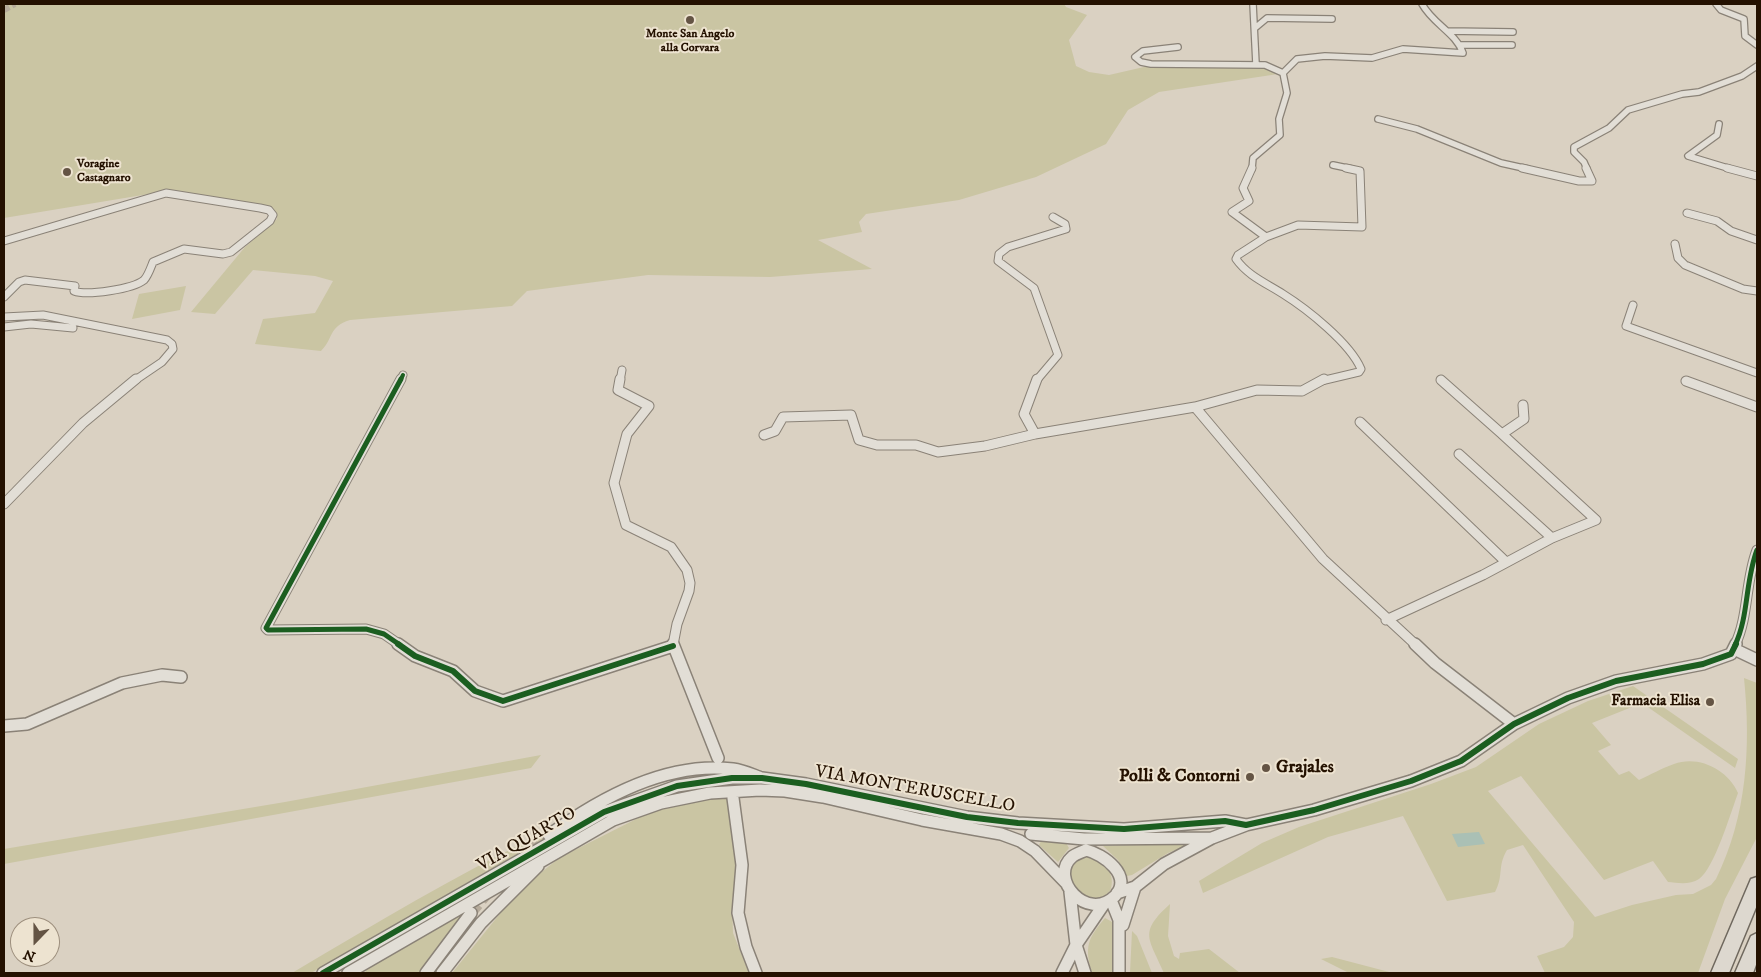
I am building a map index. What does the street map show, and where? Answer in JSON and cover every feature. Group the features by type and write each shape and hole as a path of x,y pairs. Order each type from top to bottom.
{"highway":[{"path":"1720,973 1757,884"},
{"path":"1744,973 1757,942"}],"street":[{"path":"1283,73 1297,59 1325,56 1372,58 1403,48 1462,54 1463,52 1459,45 1447,31 1428,15 1422,4"},
{"path":"1716,4 1721,10 1744,19 1745,36 1757,45"},
{"path":"1251,5 1255,28 1256,64"},
{"path":"1255,28 1267,18 1332,19"},
{"path":"1447,31 1513,32"},
{"path":"1459,45 1512,45"},
{"path":"1178,47 1143,51 1135,57 1141,62 1151,64 1256,64 1269,66 1283,73 1288,87 1287,100 1279,120 1280,135 1253,158 1252,172 1243,188 1249,201 1232,212 1236,217 1266,237"},
{"path":"1378,119 1411,127 1501,163 1534,169 1566,178 1592,181 1584,162 1574,152 1574,147 1609,128 1628,110 1682,94 1699,92 1742,76 1757,66"},
{"path":"1719,124 1717,135 1688,156 1689,158 1757,176"},
{"path":"764,435 775,431 783,417 851,415 859,440 877,445 916,445 938,452 985,446 1035,434 1195,407 1257,390 1302,391 1324,379 1355,374 1361,369 1359,361 1345,345 1289,297 1238,263 1238,255 1266,237 1298,225 1362,227 1360,171 1333,165"},
{"path":"4,241 166,193 260,208 269,210 273,215 270,221 237,249 223,254 184,249 178,250 152,262 146,279 132,286 82,294 74,291 75,286 25,280 19,282 4,297"},
{"path":"1687,213 1717,221 1731,231 1757,240"},
{"path":"1035,434 1024,414 1027,401 1041,370 1058,355 1055,342 1034,288 998,261 999,254 1008,247 1066,229 1065,224 1053,217"},
{"path":"1675,244 1678,258 1685,265 1743,289 1757,291"},
{"path":"1633,304 1626,326 1757,373"},
{"path":"4,317 43,316 167,340 172,344 173,349 166,358 119,392 87,419 4,504"},
{"path":"4,327 21,323 40,322 68,328 88,326"},
{"path":"622,370 618,390 649,406 627,434 622,446 614,483 622,516 629,528 671,548 687,570 690,583 677,624 673,646 718,758"},
{"path":"403,375 266,628 268,630 366,629 384,634 415,656 454,671 475,691 503,701 673,646"},
{"path":"1386,620 1552,538 1596,520 1442,380"},
{"path":"1686,380 1712,392 1757,407"},
{"path":"1502,434 1524,419 1523,405"},
{"path":"1195,407 1298,532 1386,620 1435,664 1514,724"},
{"path":"1360,422 1506,562"},
{"path":"1459,454 1552,538"},
{"path":"1757,550 1748,577 1741,635 1734,649 1757,660"},
{"name":"VIA MONTERUSCELLO","path":"762,778 806,784 1085,839 1163,827 1225,821 1246,824 1314,810 1411,781 1461,761 1514,724 1568,698 1608,684 1718,660 1731,654 1734,649"},
{"path":"4,726 26,724 126,681 163,676 181,677"},
{"path":"549,834 594,804 627,790 675,774 720,768 746,770 762,778"},
{"name":"VIA QUARTO","path":"323,973 585,822 617,806 652,794 695,783 732,778 762,778"},
{"name":"VIA QUARTO","path":"348,973 613,820 657,803 704,792 761,790 810,795 909,818 1012,837 1040,854 1068,887"},
{"path":"734,798 742,865 738,913 746,947 756,973"},
{"path":"1068,887 1086,904 1111,899 1135,887 1164,864 1212,838 1246,824"},
{"path":"1031,834 1085,839 1212,838"},
{"path":"1085,839 1072,855 1065,868 1076,945 1085,973"},
{"path":"1062,973 1076,945 1111,899 1119,885 1116,867 1085,839"},
{"path":"442,973 481,923 508,895 531,875 541,862"},
{"path":"1119,973 1122,928 1127,906 1135,887"},
{"path":"1111,899 1118,911 1122,928"},
{"path":"426,973 471,913"}],"shaded area":[{"path":"4,4 1064,4 1066,7 1087,15 1069,40 1076,66 1089,72 1109,75 1157,64 1262,66 1278,74 1159,92 1128,110 1106,144 1036,177 959,200 866,214 859,222 862,232 818,240 872,269 770,277 648,275 527,291 512,306 350,320 335,329 321,351 255,344 263,319 315,313 333,281 315,276 253,270 215,314 191,312 245,247 277,219 277,214 272,209 173,190 4,218"},
{"path":"186,286 180,310 132,319 139,294"},
{"path":"1744,678 1757,683 1757,837 1725,899 1698,973 1545,973 1537,956 1564,947 1573,937 1574,922 1523,845 1507,850 1502,861 1498,886 1495,892 1447,901 1403,816 1328,837 1203,893 1199,881 1262,843 1299,827 1431,784 1476,767 1539,724 1588,701 1633,686 1738,759 1735,768 1642,703 1592,723 1611,745 1598,751 1619,775 1629,771 1639,780 1674,764 1693,762 1712,766 1720,771 1733,785 1738,793 1727,826 1710,864 1699,879 1688,883 1668,882 1653,861 1604,880 1521,776 1488,791 1595,917 1632,905 1676,895 1693,894 1711,885 1716,879 1734,831 1740,806 1744,781 1747,730"},
{"path":"541,755 531,768 4,864 4,849 285,802"},
{"path":"726,795 737,865 732,902 733,933 749,973 452,973 507,905 532,880 559,858 652,811"},
{"path":"1479,832 1485,844 1458,847 1452,834"},
{"path":"544,833 549,839 516,855 311,973 292,973 448,882"},
{"path":"1041,841 1066,843 1069,848 1058,862 1039,845"},
{"path":"1189,842 1190,844 1168,853 1132,875 1127,876 1118,860 1103,846"},
{"path":"1087,856 1093,857 1104,864 1108,868 1112,879 1110,891 1100,898 1090,898 1082,894 1075,887 1071,878 1071,869 1076,861"},
{"path":"1170,904 1168,936 1174,956 1179,959 1180,953 1209,949 1240,973 1164,973 1149,936 1153,922"},
{"path":"467,909 470,912 459,918 419,973 365,973 368,966"},
{"path":"1105,918 1116,924 1112,955 1114,973 1092,973 1088,956 1089,943 1091,937"},
{"path":"1132,931 1137,936 1152,973 1130,973"},
{"path":"1332,957 1393,973 1349,973 1321,959"}],"tunnel":[{"path":"4,10 15,4"},
{"path":"530,850 549,835"},
{"path":"471,913 486,895"}],"cycle path":[{"path":"403,375 266,628 268,630 366,629 384,634 415,656 453,671 475,691 503,701 673,646"},
{"path":"323,973 604,812 630,801 677,786 732,778 762,778 806,784 967,817 1018,823 1124,829 1225,821 1246,825 1314,810 1411,781 1461,761 1514,724 1568,698 1616,681 1703,664 1731,654 1741,627 1749,576 1757,550"}],"place":[{"name":"Monte San Angelo alla Corvara","path":"690,20"},
{"name":"Voragine Castagnaro","path":"67,172"},
{"name":"Farmacia Elisa","path":"1710,702"},
{"name":"Grajales","path":"1266,768"},
{"name":"Polli & Contorni","path":"1250,777"}]}
